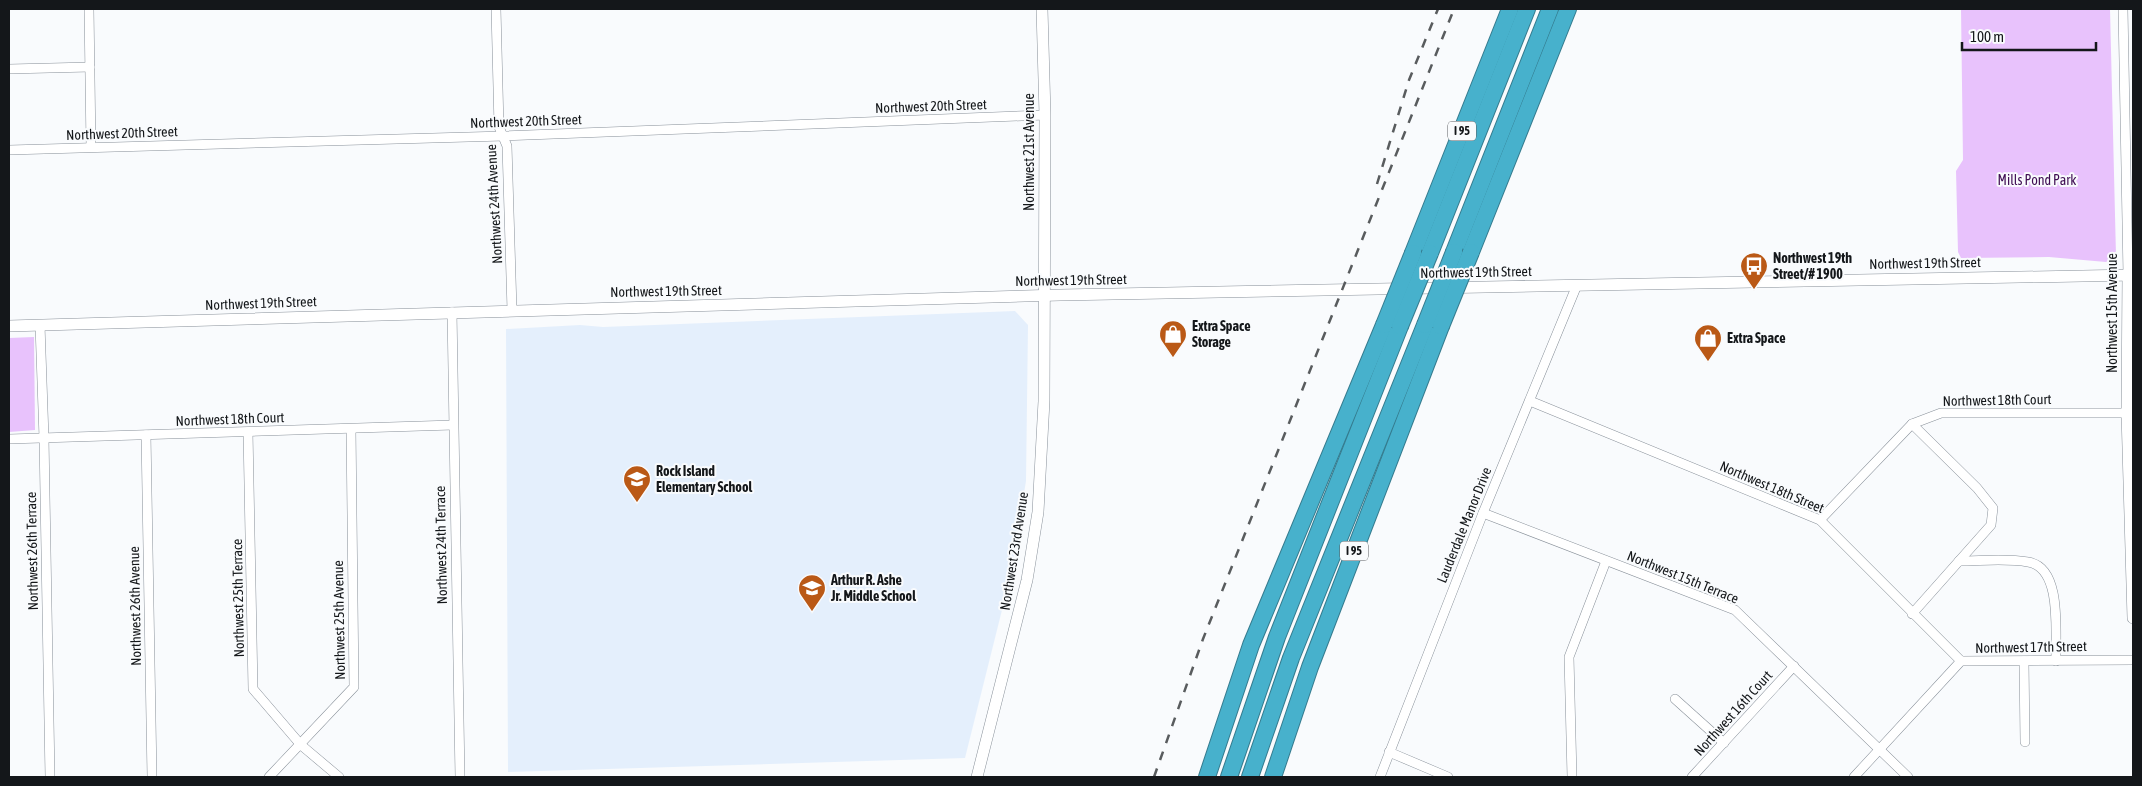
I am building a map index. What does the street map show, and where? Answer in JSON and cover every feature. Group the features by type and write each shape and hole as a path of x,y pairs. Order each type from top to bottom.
{"highway":[{"name":"I 95","path":"1207,777 1228,708 1260,622 1392,326 1422,253 1510,9"},
{"path":"1422,253 1527,9"},
{"path":"1250,777 1291,658 1550,9"},
{"name":"I 95","path":"1273,777 1313,659 1441,326 1568,9"},
{"path":"1229,777 1274,645 1392,326"}],"street":[{"path":"89,9 91,147"},
{"name":"Northwest 24th Avenue","path":"496,9 499,127 507,146 512,310"},
{"name":"Northwest 21st Avenue","path":"1042,9 1045,115 1045,296"},
{"name":"Northwest 15th Avenue","path":"2123,9 2129,62 2130,275 2127,413 2133,618"},
{"path":"9,68 90,67"},
{"name":"Northwest 20th Street","path":"9,150 504,136 1045,115"},
{"name":"Northwest 19th Street","path":"9,326 1045,296 2130,275"},
{"name":"Lauderdale Manor Drive","path":"1380,777 1483,513 1577,285"},
{"name":"Northwest 23rd Avenue","path":"977,777 1027,580 1038,512 1044,400 1045,296"},
{"name":"Northwest 24th Terrace","path":"452,312 460,777"},
{"name":"Northwest 26th Terrace","path":"40,325 50,777"},
{"name":"Northwest 18th Street","path":"1530,401 1820,520 1961,661"},
{"name":"Northwest 18th Court","path":"1820,520 1912,424 1941,413 2127,413"},
{"path":"1912,424 1977,488 1993,508 1991,525 1912,614"},
{"name":"Northwest 18th Court","path":"9,439 453,425"},
{"name":"Northwest 25th Avenue","path":"269,777 302,745 354,687 351,429"},
{"name":"Northwest 25th Terrace","path":"248,432 253,689 302,745"},
{"name":"Northwest 26th Avenue","path":"146,434 152,777"},
{"name":"Northwest 15th Terrace","path":"1483,513 1734,610 1908,777"},
{"path":"1572,777 1569,657 1606,561"},
{"path":"1959,561 2029,562 2043,568 2053,586 2056,660"},
{"name":"Northwest 17th Street","path":"1854,777 1961,661 2133,660"},
{"path":"2024,661 2025,742"},
{"name":"Northwest 16th Court","path":"1692,777 1794,666"},
{"path":"1675,699 1724,743"},
{"path":"302,745 339,777"},
{"path":"1389,752 1448,777"}],"shaded area":[{"path":"1015,311 1028,325 1026,481 1010,578 965,758 508,772 506,329"}],"green space":[{"name":"Mills Pond Park","path":"1961,9 2110,9 2116,256 2106,262 2049,257 1961,258 1958,252 1956,171 1963,160"},
{"path":"34,337 35,430 9,432 9,338"}],"railway":[{"path":"1377,184 1409,80 1438,9"},
{"path":"1154,777 1203,639 1454,9"}],"place":[{"name":"Northwest 19th Street/# 1900","path":"1754,290"},
{"name":"Extra Space Storage","path":"1173,358"},
{"name":"Extra Space","path":"1708,362"},
{"name":"Rock Island Elementary School","path":"637,503"},
{"name":"Arthur R. Ashe Jr. Middle School","path":"812,612"}]}
